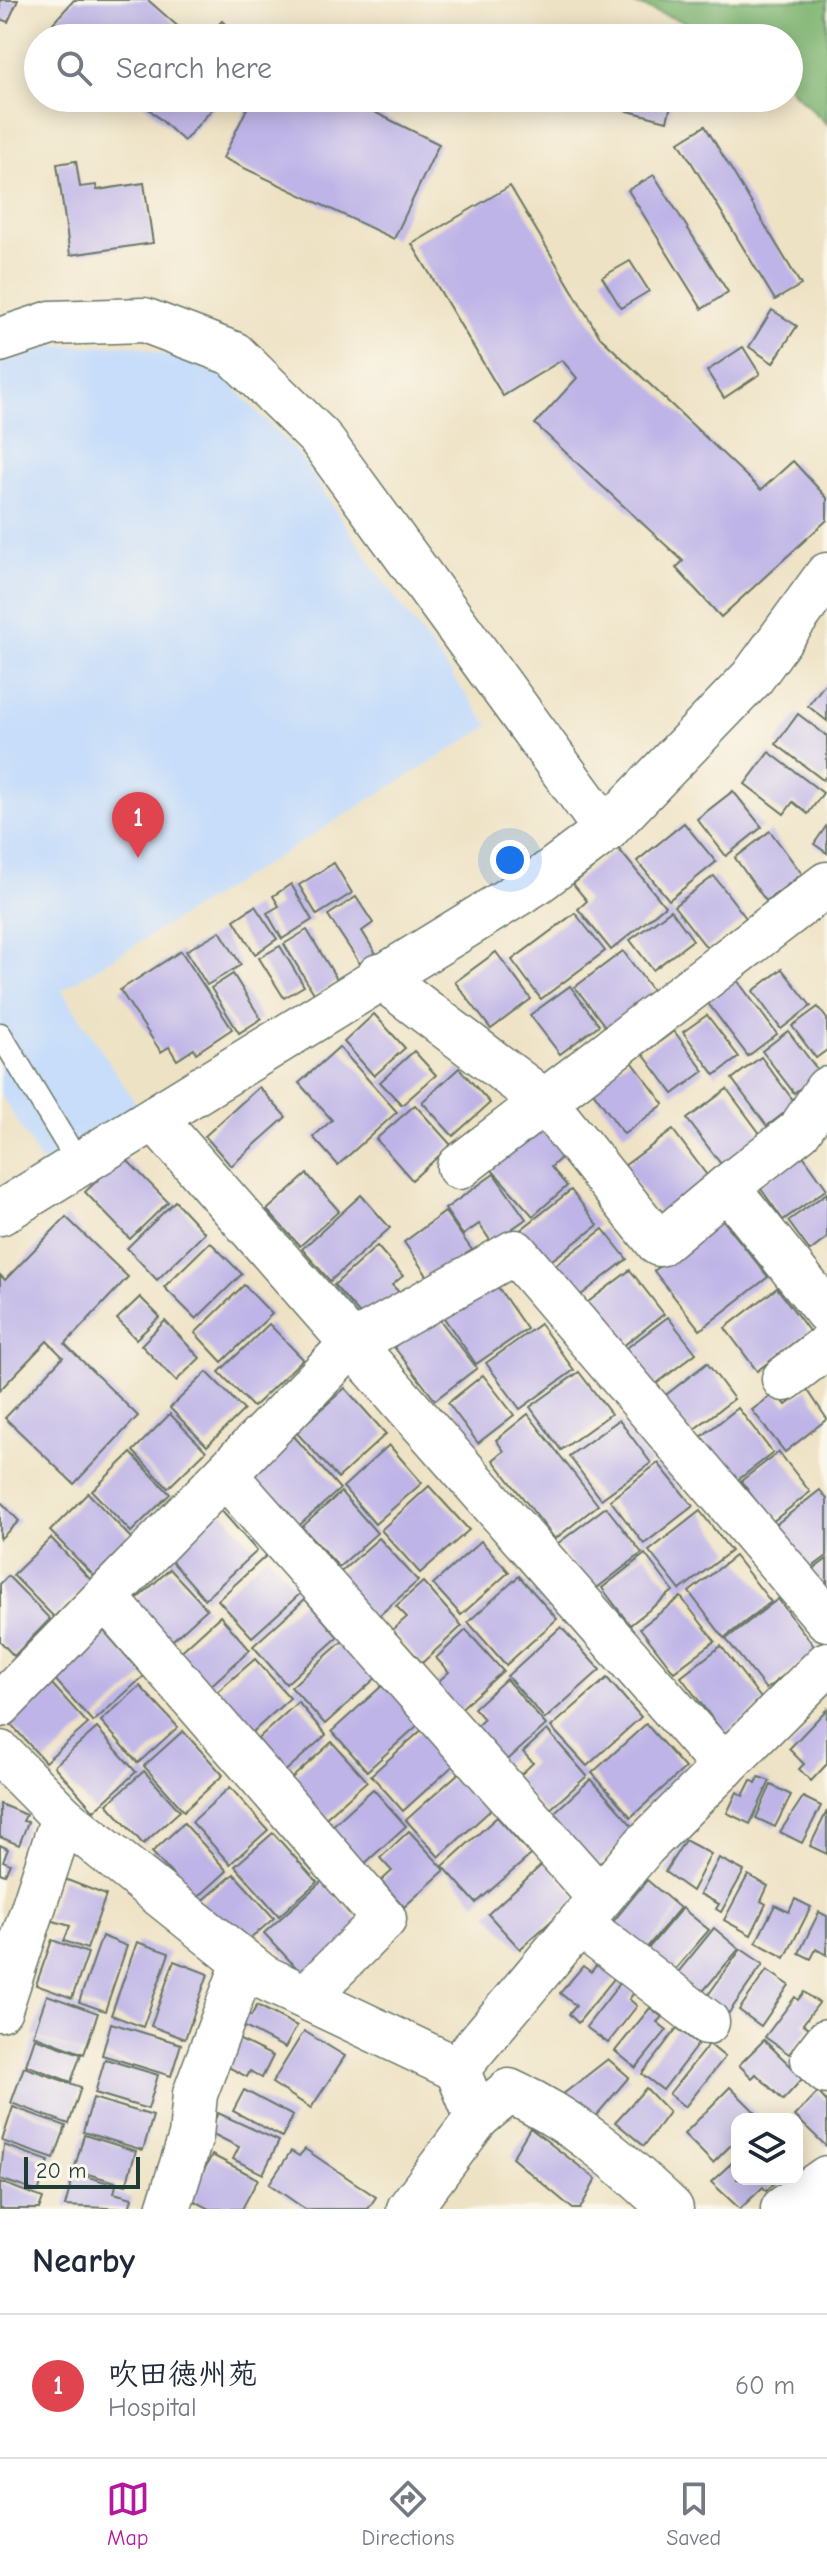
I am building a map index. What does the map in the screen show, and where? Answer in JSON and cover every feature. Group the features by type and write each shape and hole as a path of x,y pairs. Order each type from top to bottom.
{"street":[{"path":"0,340 51,323 144,320 234,354 320,438 606,830"},
{"path":"0,1213 155,1119 379,976 537,882 606,830 752,678 827,575"},
{"path":"459,1167 827,884"},
{"path":"379,976 544,1101 659,1244 727,1187 813,1125 827,1089"},
{"path":"155,1119 724,1767"},
{"path":"727,1187 827,1312"},
{"path":"0,1705 352,1344 515,1252 827,1619"},
{"path":"784,1379 827,1346"},
{"path":"226,1476 590,1911 707,2022"},
{"path":"106,1598 384,1919 306,1997"},
{"path":"457,2069 644,1846 827,1664"},
{"path":"0,1753 63,1817 244,1963 306,1997 457,2069 477,2118"},
{"path":"0,2009 63,1817"},
{"path":"168,2209 191,2136 195,2094 244,1963"},
{"path":"827,2041 813,2059 827,2072"},
{"path":"409,2209 477,2118 509,2091 552,2111 630,2169 671,2209"},
{"path":"783,2209 827,2178"}],"lane":[{"path":"0,1034 79,1164"}],"shaded area":[{"path":"136,345 222,375 299,455 379,575 489,726 62,990 137,1105 42,1163 0,1093 0,364 53,346"}],"green space":[{"path":"624,0 827,0 827,124 803,101 803,24 690,24"}],"building":[{"path":"0,0 18,0 8,22 0,19"},
{"path":"74,0 148,0 175,24 54,24"},
{"path":"152,112 210,112 184,141"},
{"path":"245,112 374,112 439,144 394,239 223,158"},
{"path":"632,112 669,112 667,121"},
{"path":"705,126 801,285 775,300 679,142"},
{"path":"76,161 80,187 96,185 97,190 144,183 153,243 70,255 57,164"},
{"path":"654,175 728,292 702,309 628,190"},
{"path":"510,186 600,337 761,490 793,461 827,498 827,520 721,617 676,568 683,561 535,424 577,378 562,360 503,396 412,244"},
{"path":"630,261 649,291 621,308 602,277"},
{"path":"772,310 797,326 773,363 749,347"},
{"path":"743,347 760,374 724,398 707,371"},
{"path":"827,681 827,721 808,706"},
{"path":"798,714 827,736 827,774 823,780 776,744"},
{"path":"769,752 823,793 808,814 793,802 784,814 745,784"},
{"path":"733,791 762,827 726,856 697,819"},
{"path":"684,823 716,862 669,900 637,861"},
{"path":"827,825 827,853 814,844"},
{"path":"770,831 802,874 766,901 735,858"},
{"path":"618,848 665,906 611,950 578,909 587,901 573,884"},
{"path":"334,863 352,893 317,915 299,885"},
{"path":"714,876 746,918 707,948 674,906"},
{"path":"291,884 312,920 282,939 267,913 279,906 273,896"},
{"path":"356,897 373,923 362,931 378,957 362,967 328,915"},
{"path":"255,906 277,939 255,954 234,920"},
{"path":"671,910 693,940 653,970 630,940"},
{"path":"575,913 605,951 541,999 512,960"},
{"path":"307,930 338,981 315,995 284,944"},
{"path":"220,931 241,965 207,985 186,951"},
{"path":"280,946 304,986 284,998 259,958"},
{"path":"181,951 232,1029 196,1053 194,1049 177,1060 169,1047 161,1052 120,990"},
{"path":"623,951 655,994 608,1030 575,987"},
{"path":"496,952 531,999 491,1029 455,982"},
{"path":"782,969 811,1006 781,1029 753,991"},
{"path":"233,974 261,1019 239,1033 211,988"},
{"path":"737,980 777,1034 748,1056 707,1002"},
{"path":"570,986 599,1025 560,1054 530,1015"},
{"path":"818,1007 827,1019 827,1050 816,1058 792,1026"},
{"path":"374,1014 405,1048 374,1076 344,1042"},
{"path":"707,1015 739,1057 715,1075 683,1032"},
{"path":"674,1031 704,1071 673,1094 643,1054"},
{"path":"788,1031 820,1073 794,1093 762,1051"},
{"path":"339,1047 397,1112 338,1165 313,1137 332,1120 299,1083"},
{"path":"414,1051 436,1075 402,1105 380,1082"},
{"path":"761,1057 796,1104 767,1126 732,1079"},
{"path":"630,1059 664,1104 624,1134 591,1089"},
{"path":"459,1068 490,1103 453,1136 422,1102"},
{"path":"259,1087 286,1117 231,1166 205,1136"},
{"path":"727,1089 764,1139 724,1168 687,1119"},
{"path":"415,1105 451,1145 412,1180 376,1139"},
{"path":"540,1127 565,1154 551,1167 567,1186 533,1216 492,1170"},
{"path":"673,1130 712,1182 664,1219 624,1166"},
{"path":"802,1154 827,1189 783,1220 759,1186"},
{"path":"123,1156 168,1202 130,1239 85,1192"},
{"path":"307,1174 339,1211 300,1246 267,1210"},
{"path":"494,1174 526,1219 492,1243 479,1224 463,1235 445,1209"},
{"path":"571,1190 598,1225 544,1266 518,1232"},
{"path":"827,1193 827,1238 810,1251 788,1221"},
{"path":"361,1195 390,1228 330,1281 302,1249"},
{"path":"175,1201 205,1233 157,1280 127,1248"},
{"path":"445,1212 472,1250 430,1280 404,1242"},
{"path":"66,1217 128,1277 65,1344 138,1416 74,1484 5,1418 63,1357 47,1341 0,1390 0,1275 5,1280"},
{"path":"722,1219 768,1277 700,1330 654,1271"},
{"path":"603,1229 627,1259 572,1302 549,1270"},
{"path":"210,1242 242,1274 196,1319 164,1287"},
{"path":"377,1246 403,1276 392,1285 399,1292 366,1321 334,1285"},
{"path":"630,1270 664,1314 613,1354 579,1309"},
{"path":"493,1280 527,1329 476,1364 442,1315"},
{"path":"244,1285 272,1314 222,1362 195,1333"},
{"path":"777,1288 809,1331 757,1371 725,1328"},
{"path":"140,1297 160,1317 136,1339 117,1319"},
{"path":"436,1315 477,1368 435,1400 394,1347"},
{"path":"668,1317 696,1353 652,1387 624,1350"},
{"path":"165,1321 200,1358 176,1381 141,1345"},
{"path":"269,1324 303,1359 253,1407 219,1372"},
{"path":"540,1324 574,1370 520,1409 486,1363"},
{"path":"707,1363 734,1399 689,1433 662,1398"},
{"path":"207,1372 244,1410 207,1446 170,1408"},
{"path":"579,1372 611,1414 561,1450 530,1407"},
{"path":"483,1375 514,1415 478,1443 448,1403"},
{"path":"345,1388 386,1434 338,1478 296,1432"},
{"path":"807,1389 827,1419 785,1452 752,1410 776,1392 786,1405"},
{"path":"738,1408 773,1453 735,1482 701,1437"},
{"path":"170,1414 206,1451 168,1488 133,1451"},
{"path":"528,1414 598,1505 555,1539 493,1460 504,1451 496,1440"},
{"path":"619,1420 651,1463 601,1499 569,1456"},
{"path":"292,1434 340,1489 294,1530 246,1476"},
{"path":"389,1445 422,1483 375,1524 343,1487"},
{"path":"779,1452 810,1492 772,1522 741,1481"},
{"path":"131,1453 170,1494 131,1532 92,1491"},
{"path":"658,1463 693,1506 644,1544 610,1500"},
{"path":"429,1486 469,1530 420,1573 381,1530"},
{"path":"820,1490 827,1499 827,1556 808,1570 774,1526"},
{"path":"341,1492 377,1533 339,1567 302,1527"},
{"path":"88,1493 132,1539 94,1576 50,1531"},
{"path":"0,1501 19,1521 0,1539"},
{"path":"606,1507 642,1553 593,1591 557,1544"},
{"path":"220,1509 257,1551 205,1599 167,1556"},
{"path":"700,1511 731,1551 680,1590 649,1551"},
{"path":"51,1538 91,1580 54,1617 13,1575"},
{"path":"379,1538 418,1581 374,1620 335,1577"},
{"path":"481,1541 509,1572 461,1615 433,1584"},
{"path":"645,1554 673,1591 630,1625 602,1588"},
{"path":"267,1555 301,1593 252,1637 218,1600"},
{"path":"735,1556 771,1602 724,1638 689,1592"},
{"path":"827,1559 827,1592 811,1571"},
{"path":"170,1569 207,1609 164,1648 128,1607"},
{"path":"8,1576 50,1619 14,1656 0,1641 0,1584"},
{"path":"519,1576 557,1619 506,1665 468,1622"},
{"path":"423,1582 462,1626 422,1663 392,1630 407,1617 396,1606"},
{"path":"681,1597 715,1641 674,1672 640,1628"},
{"path":"305,1599 338,1637 286,1684 253,1646"},
{"path":"778,1599 817,1650 766,1689 726,1639"},
{"path":"220,1616 250,1650 205,1691 175,1657"},
{"path":"561,1627 600,1670 545,1719 507,1676"},
{"path":"466,1630 503,1671 456,1713 432,1687 449,1672 436,1658"},
{"path":"104,1631 144,1676 93,1722 53,1677"},
{"path":"345,1639 378,1676 325,1724 291,1687"},
{"path":"721,1646 764,1702 724,1734 681,1677"},
{"path":"255,1659 290,1698 246,1738 210,1698"},
{"path":"607,1678 641,1717 587,1766 551,1727"},
{"path":"506,1679 546,1725 500,1767 470,1733 484,1719 474,1708"},
{"path":"52,1684 88,1724 45,1762 9,1722"},
{"path":"384,1684 420,1723 367,1771 332,1731"},
{"path":"140,1686 178,1727 138,1763 101,1721"},
{"path":"298,1702 326,1735 281,1775 253,1743"},
{"path":"827,1709 827,1764 811,1781 799,1769 804,1764 789,1749"},
{"path":"646,1724 685,1768 631,1817 592,1773"},
{"path":"425,1727 456,1763 403,1811 371,1775"},
{"path":"97,1728 136,1772 94,1811 54,1766"},
{"path":"547,1730 587,1776 546,1813 516,1779 533,1763 523,1752"},
{"path":"183,1731 223,1775 184,1811 144,1766"},
{"path":"332,1742 367,1781 319,1824 284,1785"},
{"path":"144,1771 180,1811 143,1844 107,1804"},
{"path":"460,1772 493,1808 439,1857 406,1820"},
{"path":"759,1777 770,1781 750,1824 727,1813 737,1792 743,1796 751,1780 756,1783"},
{"path":"591,1779 636,1830 590,1872 545,1821"},
{"path":"771,1785 791,1795 775,1827 756,1818"},
{"path":"230,1787 268,1830 230,1864 192,1822"},
{"path":"373,1789 406,1826 362,1866 329,1829"},
{"path":"803,1797 821,1806 802,1843 780,1832"},
{"path":"0,1804 26,1815 23,1821 28,1822 19,1845 0,1837"},
{"path":"827,1811 827,1854 810,1846"},
{"path":"497,1817 531,1855 476,1903 443,1866"},
{"path":"184,1823 227,1871 195,1900 152,1852"},
{"path":"409,1831 445,1870 404,1907 381,1881 392,1871 380,1858"},
{"path":"273,1833 317,1882 279,1916 235,1866"},
{"path":"685,1840 711,1854 692,1891 665,1872"},
{"path":"0,1845 8,1849 3,1861 10,1864 5,1875 0,1873"},
{"path":"719,1858 744,1871 721,1912 716,1909 719,1904 700,1894"},
{"path":"545,1862 577,1898 520,1949 488,1914"},
{"path":"234,1874 274,1918 248,1941 199,1904"},
{"path":"748,1875 768,1886 761,1901 766,1904 751,1935 724,1920"},
{"path":"62,1878 106,1895 87,1949 64,1941 70,1926 47,1919"},
{"path":"647,1880 680,1908 640,1956 607,1929"},
{"path":"322,1881 362,1926 305,1977 264,1933"},
{"path":"795,1899 811,1907 785,1958 756,1942 775,1905 789,1912"},
{"path":"682,1908 709,1930 672,1973 646,1951"},
{"path":"819,1912 827,1916 827,1955 816,1949 811,1959 799,1953"},
{"path":"714,1928 739,1949 698,1997 674,1977"},
{"path":"102,1936 127,1946 105,2011 79,2002"},
{"path":"52,1940 88,1953 72,1998 36,1985"},
{"path":"137,1942 169,1953 143,2027 111,2015"},
{"path":"741,1949 763,1964 728,2014 706,1998"},
{"path":"601,1960 618,1974 578,2023 569,2014 576,2006 560,1993 583,1966 591,1972"},
{"path":"174,1961 208,1974 185,2039 151,2026"},
{"path":"767,1970 789,1985 761,2026 739,2010"},
{"path":"621,1982 634,1993 629,1999 637,2006 608,2043 586,2027"},
{"path":"804,1992 819,2003 803,2024 809,2028 789,2054 765,2037 795,1997 798,2000"},
{"path":"47,1995 98,2013 84,2054 33,2035"},
{"path":"257,2005 297,2026 285,2048 241,2025 246,2013 251,2016"},
{"path":"650,2008 662,2017 657,2022 667,2030 636,2068 615,2051"},
{"path":"111,2023 181,2044 171,2076 102,2055"},
{"path":"677,2028 698,2044 663,2090 642,2074"},
{"path":"304,2031 345,2056 311,2108 272,2083"},
{"path":"232,2036 273,2056 262,2078 250,2071 247,2077 219,2062"},
{"path":"35,2038 81,2054 71,2082 26,2065"},
{"path":"764,2040 803,2078 783,2100 756,2074 752,2078 739,2065"},
{"path":"709,2044 725,2057 685,2107 669,2094"},
{"path":"105,2059 158,2075 148,2109 95,2093"},
{"path":"608,2059 629,2077 594,2118 562,2095"},
{"path":"24,2067 81,2087 69,2124 11,2103"},
{"path":"730,2087 756,2113 731,2113 731,2145 713,2163 684,2134"},
{"path":"646,2088 669,2112 644,2146 615,2122"},
{"path":"244,2090 293,2116 282,2137 233,2111"},
{"path":"818,2092 827,2102 827,2147 803,2124 803,2113 798,2113"},
{"path":"93,2098 153,2116 143,2150 83,2132"},
{"path":"13,2107 66,2126 54,2159 2,2141"},
{"path":"218,2113 279,2141 263,2174 233,2159 239,2147 209,2132"},
{"path":"530,2128 596,2179 580,2209 573,2209 512,2158"},
{"path":"84,2135 136,2151 126,2185 74,2170"},
{"path":"4,2145 49,2161 38,2192 0,2179"},
{"path":"305,2149 376,2197 368,2209 305,2209 269,2184 291,2151 299,2156"},
{"path":"212,2155 258,2179 242,2209 210,2209 189,2198"},
{"path":"731,2164 731,2185 772,2185 766,2191 763,2187 740,2209 711,2182"},
{"path":"74,2173 116,2185 114,2193 132,2198 129,2209 65,2206"},
{"path":"0,2182 43,2198 39,2209 0,2209"}],"place":[{"name":"吹田徳州苑","path":"138,858"}]}
